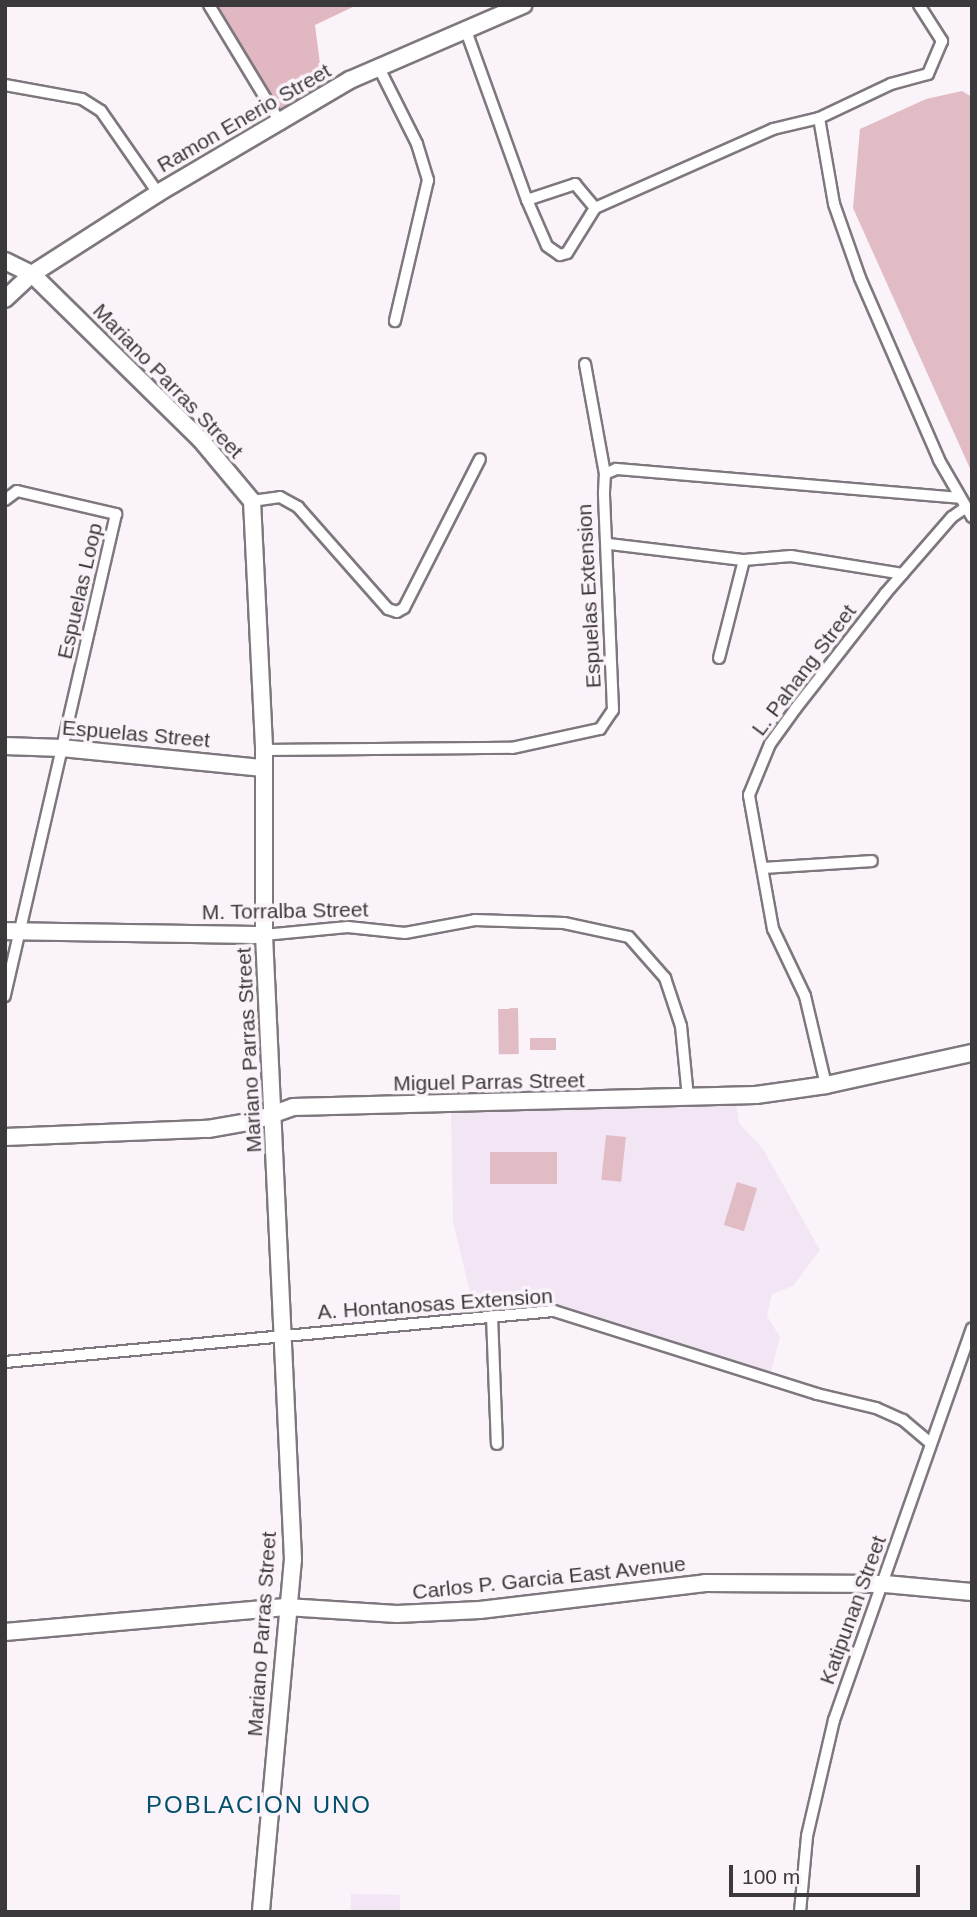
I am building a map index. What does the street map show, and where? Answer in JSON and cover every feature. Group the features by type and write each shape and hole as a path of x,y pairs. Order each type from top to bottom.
{"main road":[{"name":"Ramon Enerio Street","path":"5,299 32,274 158,193 378,66 523,5"},
{"name":"Mariano Parras Street","path":"5,261 32,274 201,440 252,501 264,750 264,935 293,1559 286,1607 261,1912"},
{"name":"Espuelas Street","path":"5,746 62,748 263,768"},
{"name":"M. Torralba Street","path":"13,931 264,935"},
{"name":"Miguel Parras Street","path":"5,1137 208,1129 293,1107 688,1098 825,1085 972,1053"},
{"name":"Carlos P. Garcia East Avenue","path":"5,1632 286,1607 411,1613 480,1610 705,1584 886,1584 972,1592"}],"street":[{"path":"209,5 281,124"},
{"path":"465,28 527,200 547,246 560,255 567,253 595,208 774,129 818,118 891,84 928,74 942,41 919,5"},
{"path":"378,66 417,144 428,180 395,321"},
{"path":"5,85 82,99 101,110 158,193"},
{"path":"818,118 834,204 860,278 965,508"},
{"path":"527,200 575,184 595,208"},
{"path":"585,364 605,474"},
{"path":"252,501 280,497 298,507 388,609 397,612 404,608 480,459"},
{"name":"Espuelas Extension","path":"264,750 512,748 600,729 613,710 610,544 605,474 615,470 965,508"},
{"name":"Espuelas Loop","path":"5,500 17,491 116,514 62,748"},
{"name":"L. Pahang Street","path":"825,1085 805,996 773,929 764,869 748,809 760,765 796,708 903,574 965,508"},
{"path":"610,544 744,560 792,556 903,574"},
{"path":"719,658 744,560"},
{"path":"5,996 13,931 62,748"},
{"path":"764,869 872,861"},
{"name":"M. Torralba Street","path":"264,935 348,927 405,933 475,920 564,923 629,937 665,978 681,1026 688,1098"},
{"name":"A. Hontanosas Extension","path":"5,1362 281,1334 554,1311 817,1394 876,1408 902,1420 929,1442"},
{"path":"492,1316 497,1444"},
{"name":"Katipunan Street","path":"800,1912 807,1836 818,1777 886,1584 929,1442 972,1329"}],"shaded area":[{"path":"217,5 357,5 315,25 323,87 281,111"},
{"path":"962,91 972,97 972,473 853,208 860,129 926,99"},
{"path":"498,1008 518,1008 519,1054 499,1054"},
{"path":"530,1038 556,1038 556,1050 530,1050"},
{"path":"735,1096 739,1123 763,1149 820,1250 793,1286 772,1294 767,1316 780,1337 769,1379 556,1310 476,1318 453,1221 451,1109"},
{"path":"606,1135 626,1137 621,1182 601,1180"},
{"path":"490,1152 557,1152 557,1184 490,1184"},
{"path":"737,1182 757,1188 744,1231 724,1225"},
{"path":"351,1894 400,1895 400,1912 351,1912"}],"district":[{"name":"POBLACION UNO","path":"259,1805"}]}
